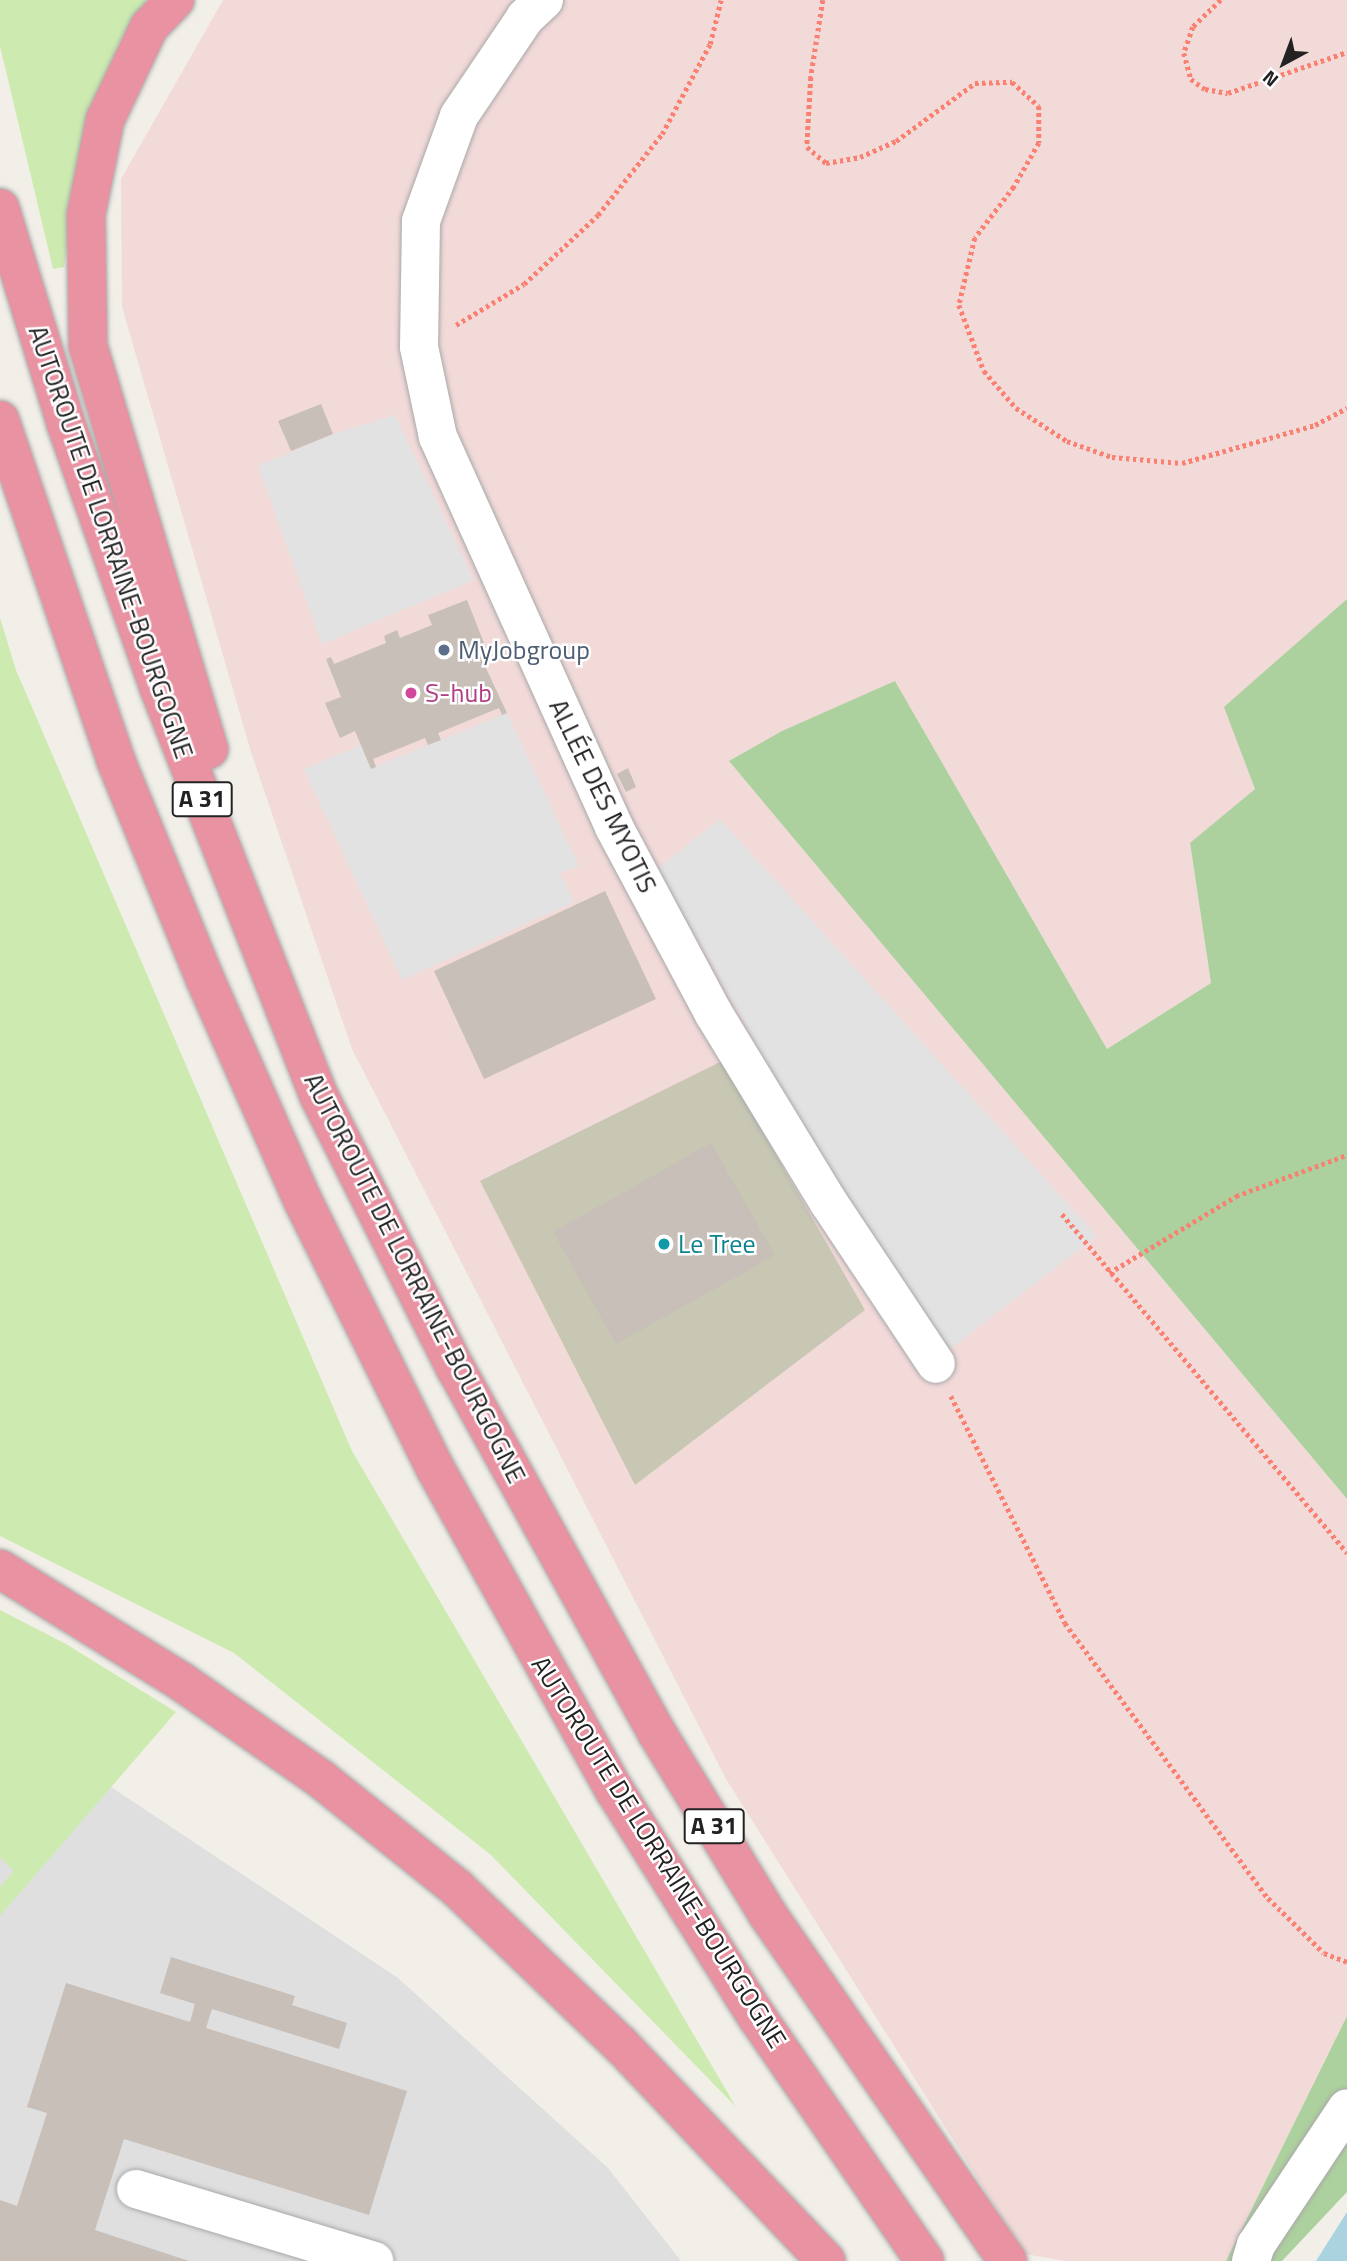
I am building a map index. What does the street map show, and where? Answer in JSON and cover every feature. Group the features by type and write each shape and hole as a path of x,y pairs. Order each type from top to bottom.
{"highway":[{"path":"175,0 149,27 105,120 86,215 88,346 200,726 456,1369"},
{"name":"AUTOROUTE DE LORRAINE-BOURGOGNE","path":"0,208 66,424 159,688 320,1098 456,1369 657,1733 768,1915 1008,2261"},
{"name":"AUTOROUTE DE LORRAINE-BOURGOGNE","path":"0,421 116,761 205,979 303,1201 435,1468 615,1791 757,2017 925,2261"},
{"path":"0,1569 104,1633 321,1779 457,1888 621,2045 826,2261"},
{"path":"0,1582 104,1633"}],"street":[{"name":"ALLÉE DES MYOTIS","path":"544,0 525,18 459,116 421,221 419,347 438,437 614,827 714,1014 830,1203 936,1364"},
{"path":"1251,2261 1256,2245 1347,2108"},
{"path":"136,2189 374,2261"}],"path":[{"path":"419,347 524,284 598,215 662,134 710,44 721,0"},
{"path":"823,0 807,148 826,163 860,158 896,141 975,83 1012,82 1039,106 1039,143 1014,187 975,239 960,304 984,371 1016,408 1067,441 1112,457 1182,463 1315,425 1347,408"},
{"path":"1221,0 1193,27 1184,53 1191,79 1205,89 1228,93 1347,51"},
{"path":"1109,1273 1236,1196 1347,1155"},
{"path":"1062,1214 1347,1553"},
{"path":"936,1364 1065,1623 1268,1898 1324,1953 1347,1962"}],"shaded area":[{"path":"223,0 1347,0 1347,599 1225,707 1255,789 1190,844 1211,983 1107,1049 895,681 730,762 1347,1499 1347,2016 1226,2261 1065,2261 1025,2254 726,1779 352,1049 251,752 122,307 121,179"},
{"path":"395,415 474,580 322,644 258,466 333,434"},
{"path":"507,713 579,866 560,873 574,902 402,980 304,769 361,745 371,768"},
{"path":"720,819 1097,1236 950,1349 797,1116 658,868"},
{"path":"722,1061 865,1310 635,1485 480,1181"},
{"path":"0,1713 398,1978 608,2168 681,2261 0,2261"}],"green space":[{"path":"0,0 147,0 120,41 86,125 64,267 53,269 0,46"},
{"path":"1347,599 1347,1499 729,761 782,731 895,681 1107,1049 1211,983 1190,843 1255,789 1224,707"},
{"path":"0,618 16,670 352,1451 736,2107 491,1855 234,1653 0,1536"},
{"path":"0,1610 66,1644 176,1712 0,1916 0,1887 14,1871 0,1857"},
{"path":"1347,2016 1347,2192 1282,2261 1226,2261"}],"water":[{"path":"1347,2212 1347,2261 1316,2261"}],"building":[{"path":"321,404 333,434 291,451 278,421"},
{"path":"467,600 486,648 478,651 507,713 502,715 499,708 438,733 441,740 428,745 425,738 373,759 376,767 371,769 355,731 340,738 325,703 341,697 326,659 331,657 334,664 386,643 384,636 397,630 400,638 432,625 428,615"},
{"path":"628,768 636,787 626,792 617,774"},
{"path":"605,891 656,999 484,1079 434,971"},
{"name":"Le Tree","path":"711,1143 775,1255 616,1344 553,1232"},
{"path":"171,1957 295,1996 292,2005 347,2023 339,2049 212,2009 206,2028 407,2091 369,2215 124,2139 95,2230 189,2261 0,2261 0,2200 17,2206 47,2113 27,2107 66,1983 190,2022 195,2004 160,1993"}],"place":[{"name":"MyJobgroup","path":"444,650"},
{"name":"S-hub","path":"411,693"},
{"name":"Le Tree","path":"664,1244"}]}
